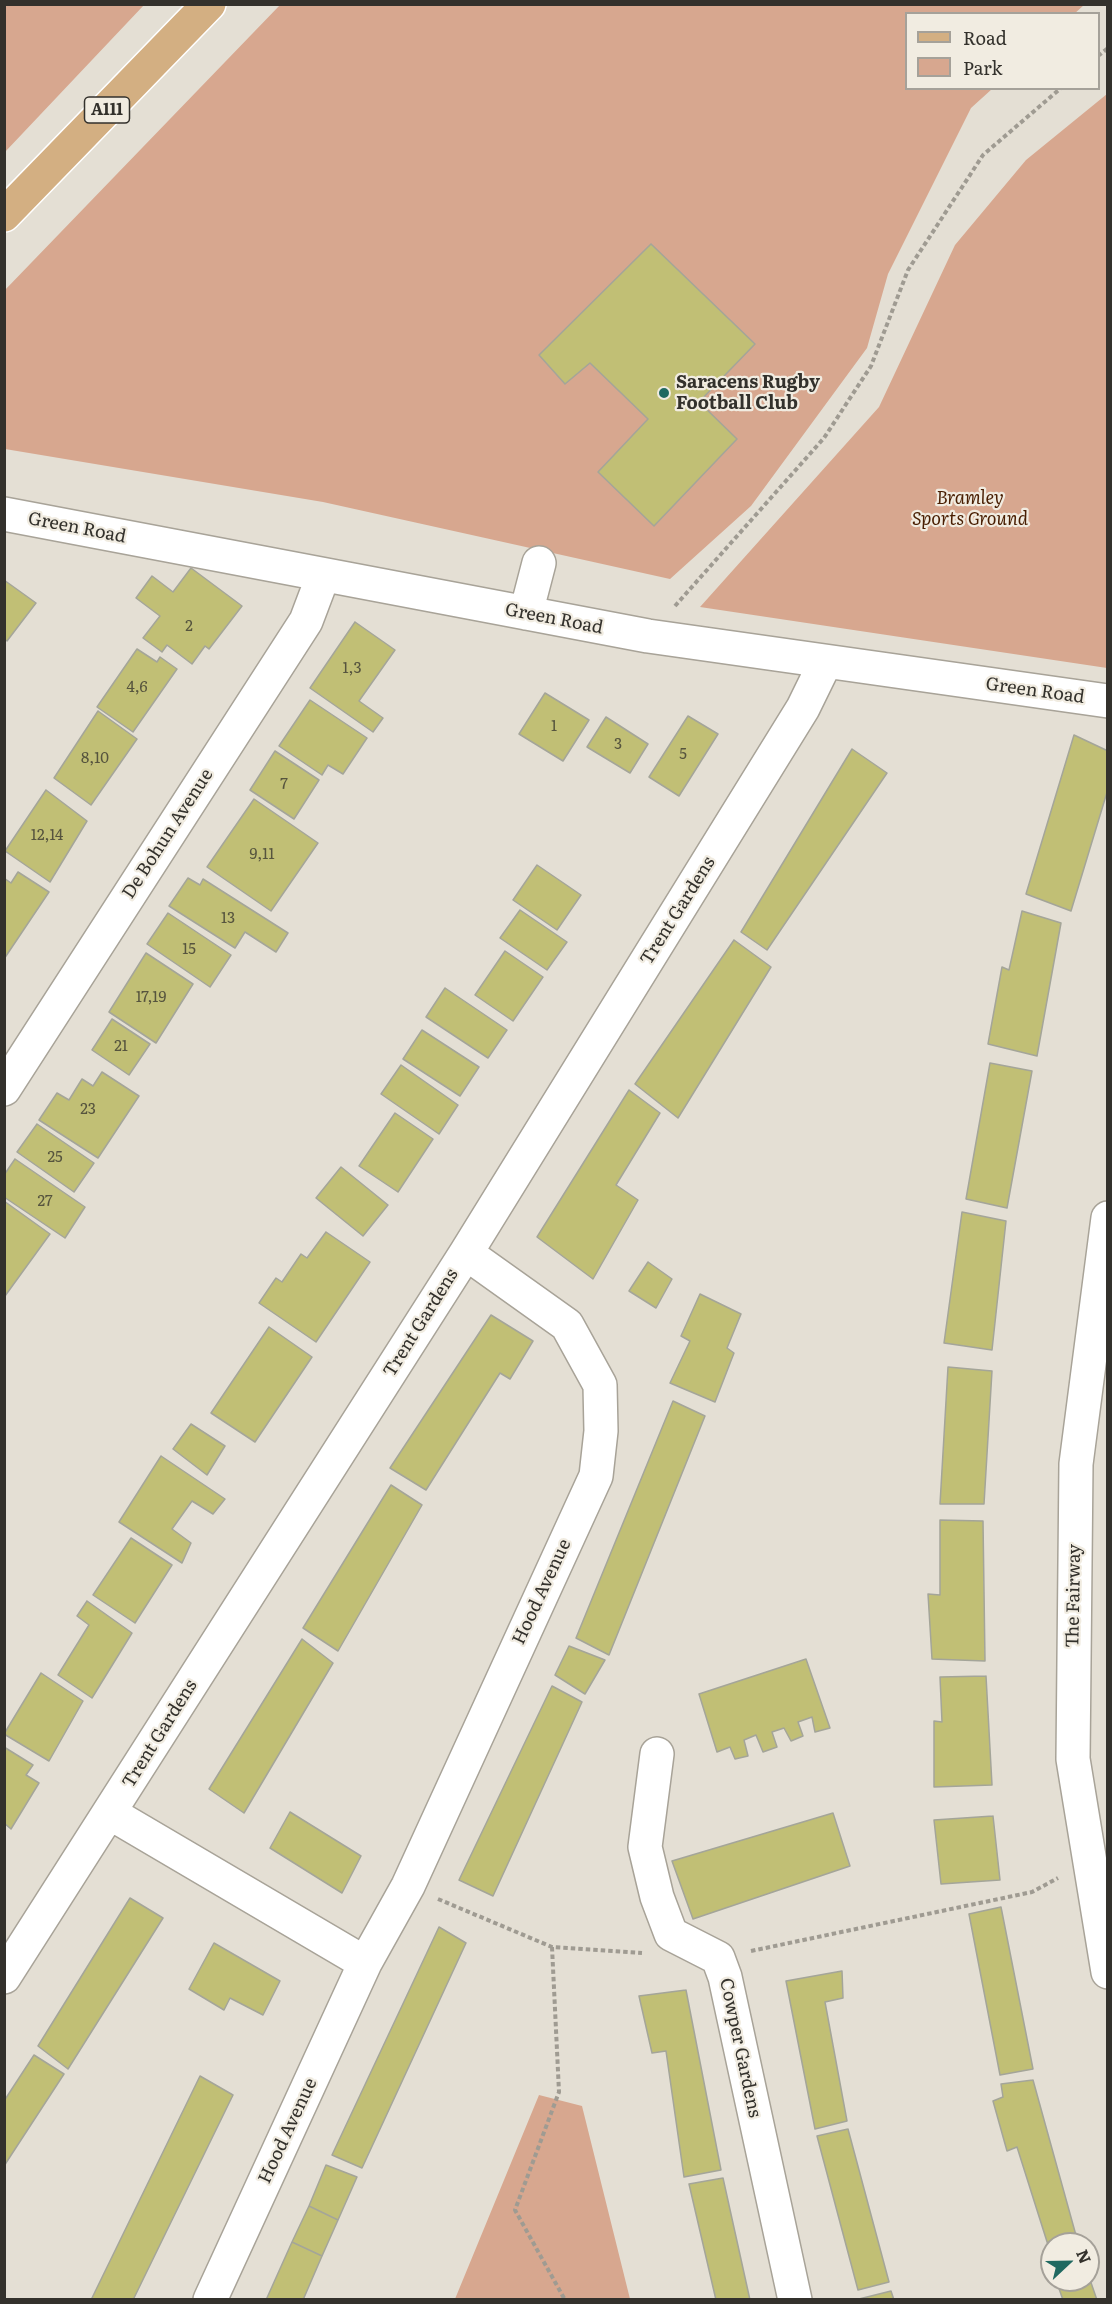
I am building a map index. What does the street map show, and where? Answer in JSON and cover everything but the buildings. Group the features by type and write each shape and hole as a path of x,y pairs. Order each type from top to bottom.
{"main road":[{"name":"A111","path":"4,215 208,4"}],"street":[{"name":"Green Road","path":"4,514 648,636 825,663 1107,701"},
{"path":"526,613 539,563"},
{"name":"De Bohun Avenue","path":"4,1089 306,621 323,576"},
{"name":"Trent Gardens","path":"4,1977 466,1253 797,718 825,663"},
{"name":"The Fairway","path":"1107,1218 1076,1464 1073,1760 1107,1972"},
{"name":"Hood Avenue","path":"210,2300 365,1963 408,1886 596,1476 601,1431 600,1385 567,1326 466,1253"},
{"name":"Cowper Gardens","path":"657,1754 645,1847 657,1897 671,1934 718,1958 725,1977 795,2300"},
{"path":"110,1813 365,1963"}],"path":[{"path":"648,636 824,438 871,366 908,270 983,155 1059,90"},
{"path":"718,1958 1032,1892 1089,1861"},
{"path":"408,1886 552,1947 647,1954"},
{"path":"552,1947 559,2092 515,2210 565,2300"}],"green space":[{"path":"4,5 144,5 5,152"},
{"path":"280,5 1084,5 1076,12 905,12 905,90 991,90 971,108 888,274 867,348 751,506 670,579 323,502 5,449 4,291"},
{"name":"Bramley Sports Ground","path":"1107,94 1107,668 700,607 879,407 955,245 1026,160"},
{"path":"539,2095 582,2106 630,2299 455,2299"}],"place":[{"name":"Saracens Rugby Football Club","path":"664,393"}]}
